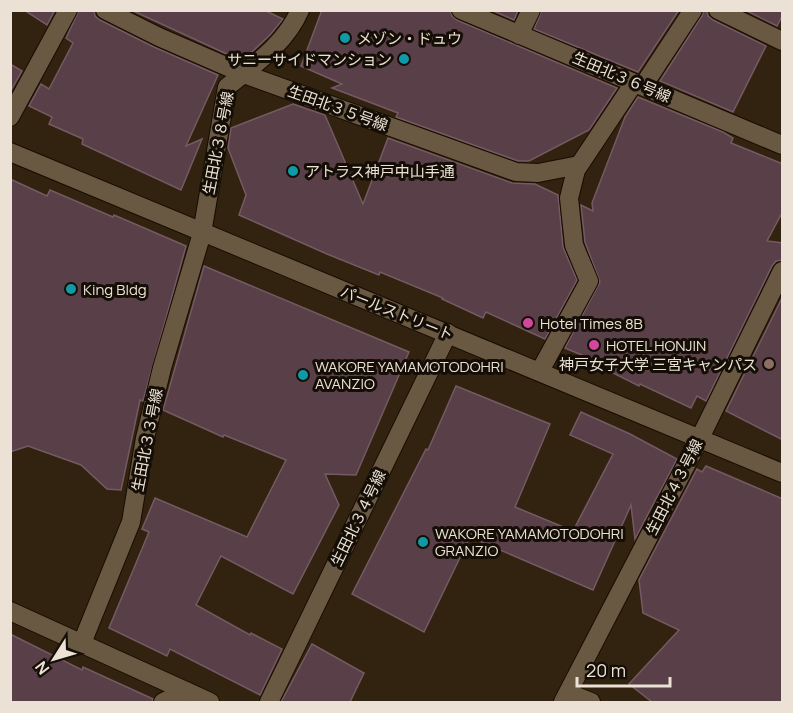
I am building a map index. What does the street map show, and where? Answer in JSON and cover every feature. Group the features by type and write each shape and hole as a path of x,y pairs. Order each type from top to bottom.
{"street":[{"path":"10,117 68,10"},
{"name":"生田北３５号線","path":"105,10 159,37 244,74 516,172 538,174 579,165"},
{"name":"生田北３８号線","path":"202,233 227,87 257,66 294,23 300,10"},
{"name":"生田北３６号線","path":"461,10 783,144"},
{"path":"519,35 531,10"},
{"path":"540,371 589,281 574,245 570,198 576,170 693,10"},
{"path":"718,10 783,41"},
{"name":"パールストリート","path":"10,152 783,473"},
{"name":"生田北３３号線","path":"81,643 131,522 145,438 159,379 202,233"},
{"name":"生田北４３号線","path":"565,698 700,438 783,271"},
{"name":"生田北３４号線","path":"269,702 448,333"},
{"path":"10,610 210,702"},
{"path":"163,702 186,692"},
{"path":"565,698 591,702"}],"building":[{"path":"24,10 55,10 47,25"},
{"path":"79,10 94,10 95,16 100,20 218,75 186,146 202,139 181,190 82,144 83,139 49,124 52,117 29,106 41,84 49,89 73,43 66,38"},
{"path":"131,10 264,10 283,19 270,35 242,61"},
{"path":"322,10 450,10 452,16 457,20 617,88 589,130 529,161 518,161 396,117 398,113 332,88 342,84 301,66"},
{"path":"491,10 518,10 514,20"},
{"path":"542,10 679,10 638,72 534,29"},
{"path":"704,10 707,10 708,16 713,20 766,46 733,112 660,81"},
{"path":"745,10 783,10 783,14 777,26"},
{"path":"10,64 22,71 10,92"},
{"path":"638,97 723,132 733,138 731,143 783,164 783,211 767,241 783,243 783,260 776,261 772,266 706,401 697,396 691,408 611,372 613,368 565,348 600,282 585,242 581,205 593,211 592,203 625,117"},
{"path":"293,104 325,115 363,204 388,138 512,183 535,184 558,195 563,247 577,280 545,339 486,312 483,318 443,298 380,272 379,275 327,254 239,215 246,195 228,148 231,128"},
{"path":"10,179 47,196 50,190 186,246 143,401 140,400 121,490 107,489 81,465 28,446 10,452"},
{"path":"204,266 409,352 356,475 325,474 339,505 293,594 221,556 196,605 250,635 251,633 282,649 260,695 170,649 167,656 109,628 149,532 142,529 155,498 247,537 286,460 224,435 223,437 163,410"},
{"name":"神戸女子大学 三宮キャンパス","path":"783,296 783,440 726,411"},
{"path":"456,386 550,424 515,507 573,531 613,454 570,435 581,412 677,459 635,539 631,505 593,590 470,537 424,632 352,594 426,449 428,450"},
{"path":"706,466 783,499 783,702 652,702 629,684 679,630 643,613 639,580 697,469 702,472"},
{"path":"10,634 82,670 83,667 153,699 152,702 10,702"},
{"path":"312,644 364,673 350,702 281,702"}],"place":[{"name":"メゾン・ドュウ","path":"345,38"},
{"name":"サニーサイドマンション","path":"404,59"},
{"name":"アトラス神戸中山手通","path":"293,171"},
{"name":"King Bldg","path":"71,289"},
{"name":"Hotel Times 8B","path":"528,323"},
{"name":"HOTEL HONJIN","path":"594,345"},
{"name":"神戸女子大学 三宮キャンパス","path":"769,364"},
{"name":"WAKORE YAMAMOTODOHRI AVANZIO","path":"303,375"},
{"name":"WAKORE YAMAMOTODOHRI GRANZIO","path":"423,542"}]}
